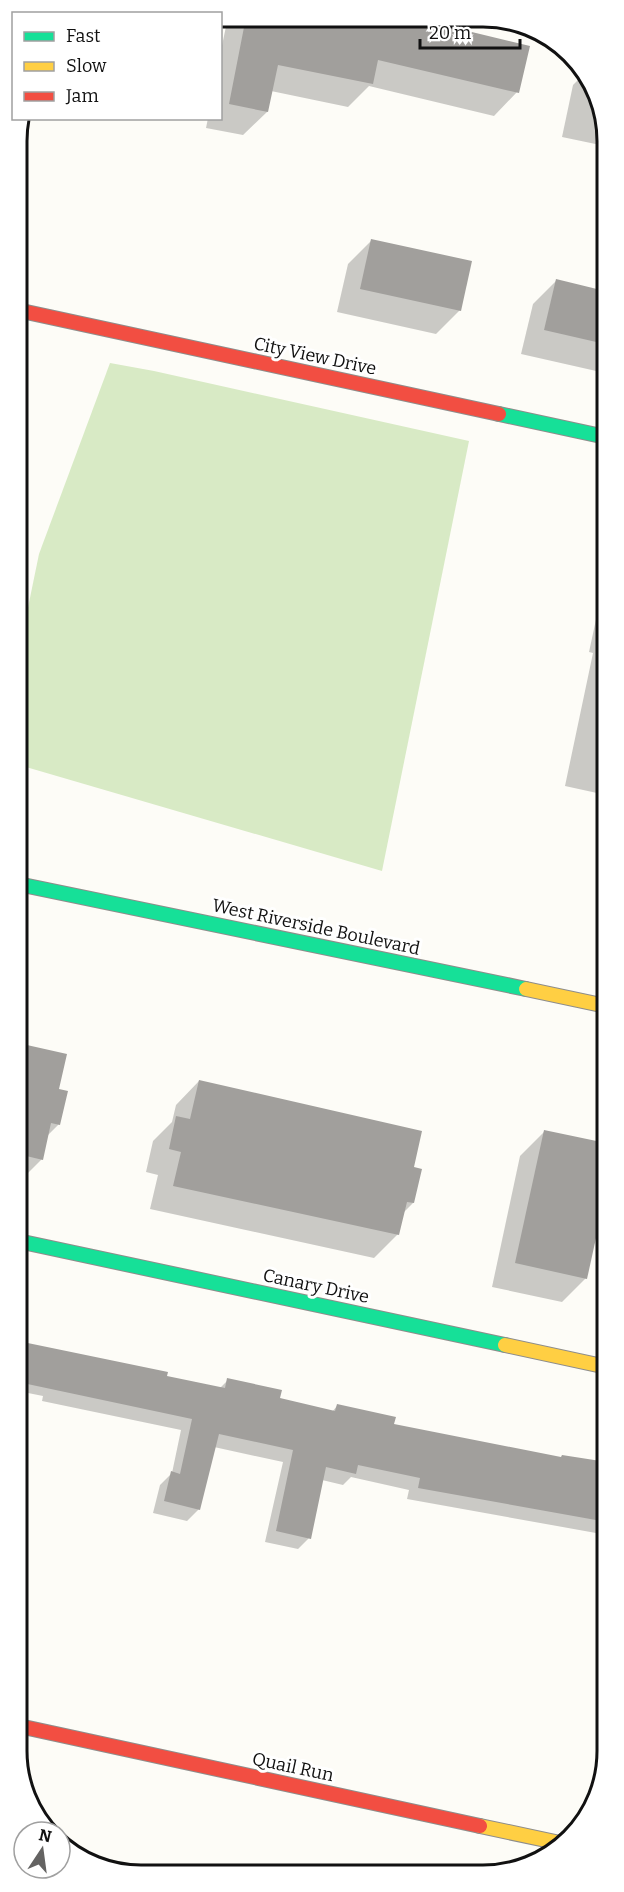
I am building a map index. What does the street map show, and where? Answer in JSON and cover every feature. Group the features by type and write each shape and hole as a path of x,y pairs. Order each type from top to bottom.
{"street":[{"name":"City View Drive","path":"27,312 597,435"},
{"name":"West Riverside Boulevard","path":"27,886 597,1004"},
{"name":"Canary Drive","path":"27,1243 597,1365"},
{"name":"Quail Run","path":"27,1728 552,1841"}],"green space":[{"path":"110,363 469,441 382,871 27,767 27,612 39,554"}],"building":[{"path":"244,27 451,27 530,46 519,93 378,60 373,84 278,65 268,112 229,104"},
{"path":"371,239 472,261 461,311 360,289"},
{"path":"556,279 597,289 597,342 544,330"},
{"path":"27,1045 67,1054 59,1089 68,1091 60,1125 51,1123 43,1160 27,1156"},
{"path":"199,1080 422,1131 414,1167 422,1169 414,1203 407,1202 399,1235 173,1186 181,1152 169,1149 176,1116 190,1119"},
{"path":"544,1130 597,1141 597,1234 587,1279 515,1263"},
{"path":"27,1343 168,1372 167,1376 225,1388 227,1378 282,1390 280,1398 335,1411 337,1404 396,1417 394,1424 561,1457 562,1455 597,1460 597,1520 418,1488 420,1478 358,1465 356,1474 326,1467 311,1539 276,1531 293,1450 219,1434 200,1510 164,1501 171,1471 180,1474 192,1419 27,1384"}],"traffic: fast":[{"path":"499,414 597,435"},
{"path":"27,886 526,989"},
{"path":"27,1243 505,1345"}],"traffic: slow":[{"path":"526,989 597,1004"},
{"path":"505,1345 597,1365"},
{"path":"480,1826 552,1841"}],"traffic: jam":[{"path":"27,312 499,414"},
{"path":"27,1728 480,1826"}]}
